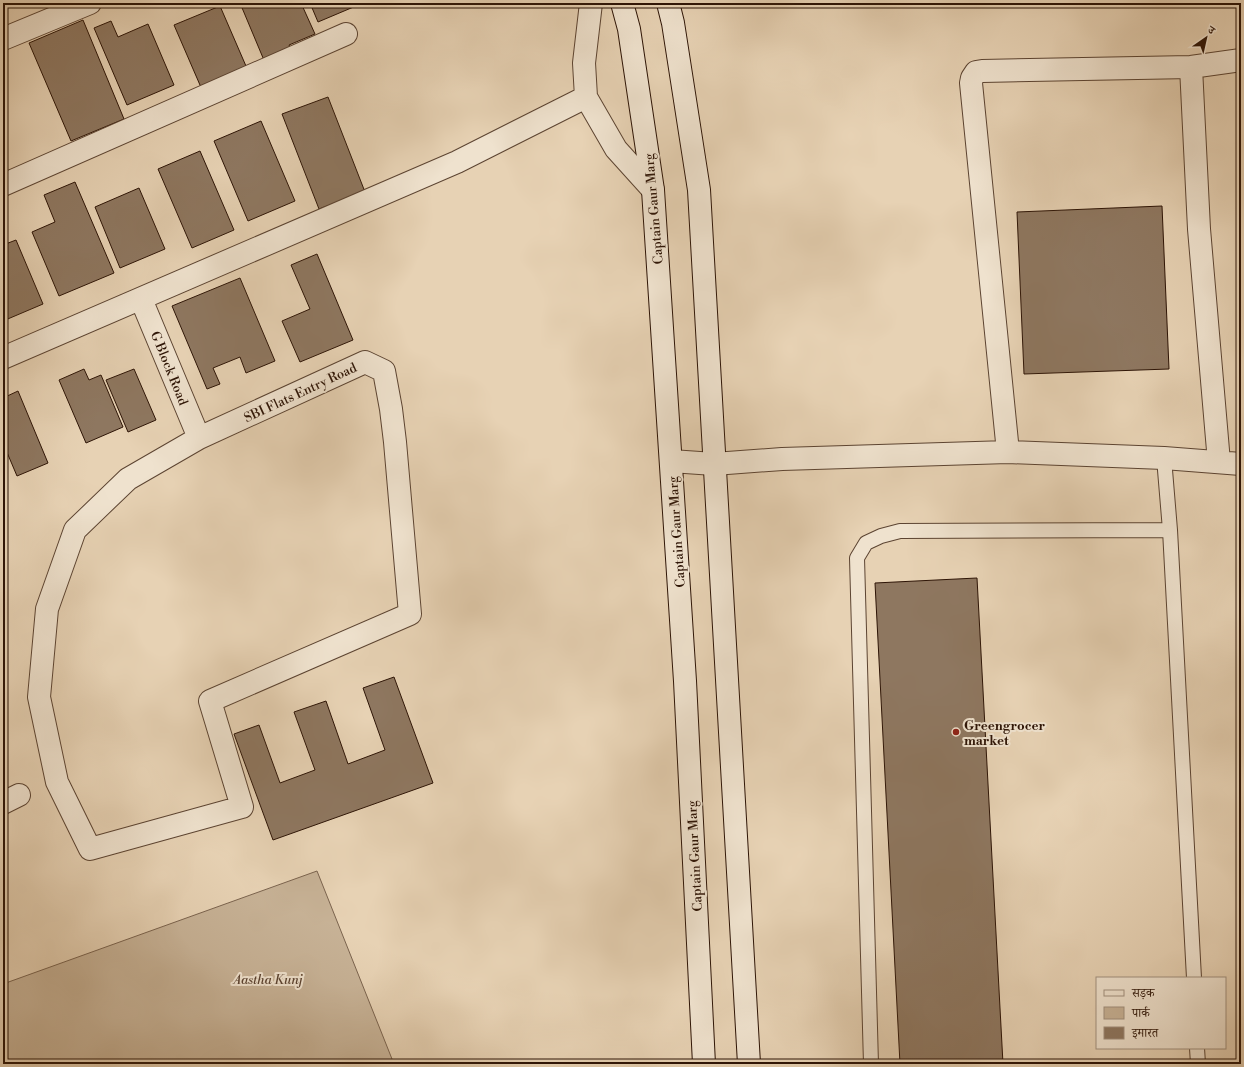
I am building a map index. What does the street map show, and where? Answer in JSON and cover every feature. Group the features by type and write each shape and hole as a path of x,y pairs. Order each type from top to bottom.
{"street":[{"path":"3,39 90,3"},
{"path":"591,3 584,63 586,97 616,149 653,190"},
{"name":"Captain Gaur Marg","path":"622,3 629,29 653,190 685,681 704,1064"},
{"path":"668,3 673,23 699,190 749,1064"},
{"path":"3,185 346,34"},
{"path":"1008,452 972,78 976,72 982,71 1191,67 1241,60"},
{"path":"1191,67 1199,229 1219,462"},
{"path":"3,358 469,156 586,97"},
{"name":"G Block Road","path":"141,299 199,438"},
{"name":"SBI Flats Entry Road","path":"365,362 384,372 394,435 410,614 210,700 242,807 90,849 57,782 39,697 47,609 75,530 128,479 199,438 365,362"},
{"path":"671,462 714,464 782,459 1008,452 1164,458 1241,464"}],"lane":[{"path":"1164,458 1170,530 1194,977"},
{"path":"871,1064 857,558 866,543 881,536 900,531 1170,530"},
{"path":"1198,1049 1198,1064"}],"green space":[{"name":"Aastha Kunj","path":"317,871 394,1064 3,1064 3,984"}],"building":[{"path":"240,3 301,3 315,34 289,45 293,53 266,65"},
{"path":"310,3 363,3 318,22"},
{"path":"220,6 249,73 203,92 174,25"},
{"path":"83,20 124,119 71,141 29,43"},
{"path":"111,21 118,37 148,24 174,85 127,105 94,28"},
{"path":"328,97 365,192 319,209 282,114"},
{"path":"261,121 295,201 248,221 214,141"},
{"path":"200,151 234,230 192,248 158,169"},
{"path":"75,182 114,273 59,296 32,232 55,222 44,195"},
{"path":"139,188 165,249 120,268 95,207"},
{"path":"1162,206 1169,369 1024,374 1017,212"},
{"path":"16,240 43,304 3,321 3,245"},
{"path":"317,254 353,340 300,362 282,321 310,309 291,265"},
{"path":"240,278 275,361 246,373 240,357 213,368 220,384 207,389 172,306"},
{"path":"84,369 89,380 101,375 123,427 86,443 59,380"},
{"path":"134,369 156,420 128,432 106,380"},
{"path":"18,391 48,463 17,476 3,443 3,398"},
{"path":"977,578 1003,1064 900,1064 875,583"},
{"path":"394,677 433,783 273,840 234,734 259,725 280,783 315,770 294,712 326,701 348,764 385,750 363,688"}],"place":[{"name":"Greengrocer market","path":"956,732"}]}
